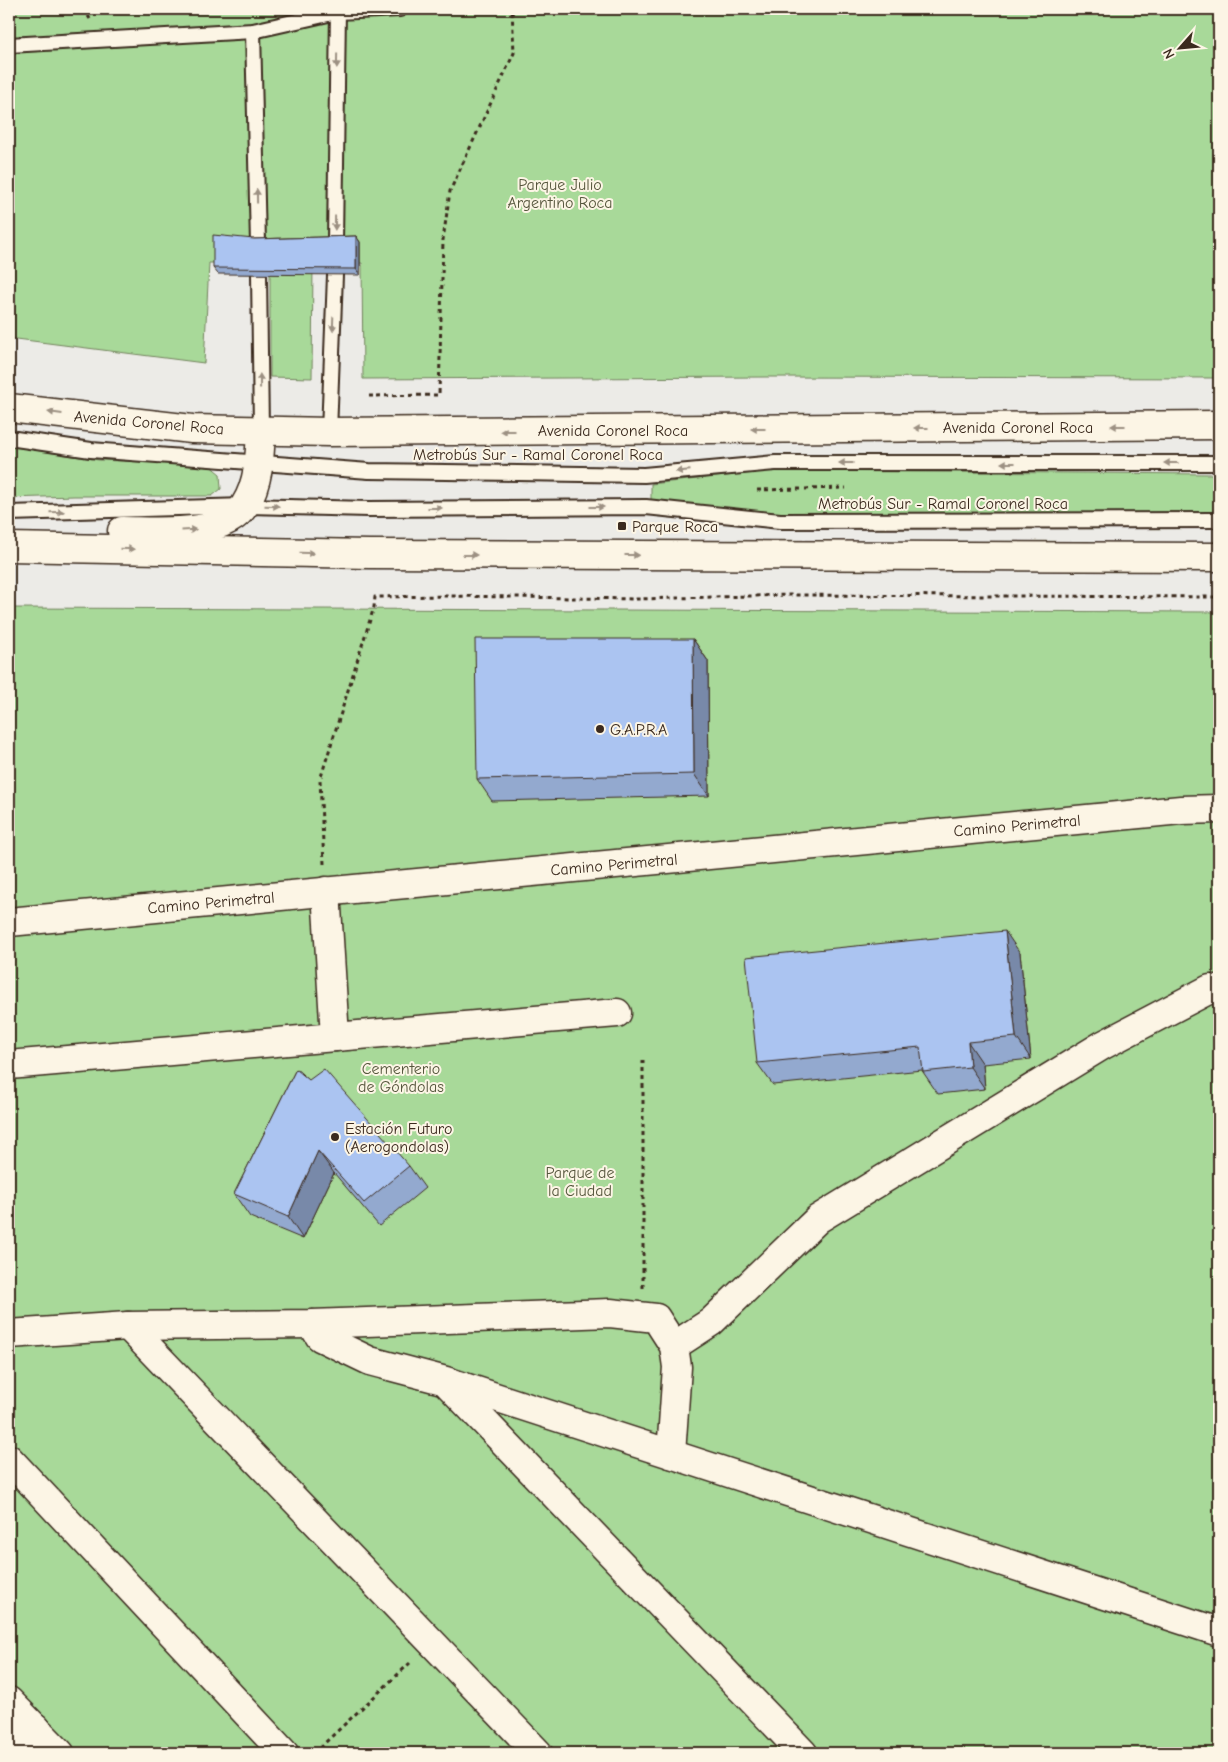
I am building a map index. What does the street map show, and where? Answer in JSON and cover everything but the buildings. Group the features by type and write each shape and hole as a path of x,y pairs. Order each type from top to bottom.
{"street":[{"name":"Avenida Coronel Roca","path":"9,408 192,429 329,432 1219,425"},
{"path":"14,547 104,532 213,528 230,519 245,506 255,481 259,462 261,430"},
{"path":"14,547 368,554 1219,557"},
{"name":"Camino Perimetral","path":"9,922 1181,810 1219,809"},
{"path":"326,891 335,1037"},
{"path":"674,1346 710,1322 818,1219 1103,1045 1210,989 1219,989"},
{"path":"9,1065 618,1013"},
{"path":"9,1334 128,1326 312,1324 610,1313 656,1318 674,1346 677,1367 671,1454"},
{"path":"312,1324 320,1337 370,1360 446,1381 1219,1632"},
{"path":"128,1326 538,1753"},
{"path":"446,1381 802,1753"},
{"path":"9,1459 284,1753"},
{"path":"9,1701 60,1753"},
{"path":"9,1752 36,1728"}],"lane":[{"path":"9,45 253,31 338,10 400,9"},
{"path":"335,242 338,10"},
{"path":"253,31 258,244"},
{"path":"259,274 261,430"},
{"path":"329,432 335,275"},
{"name":"Metrobús Sur - Ramal Coronel Roca","path":"9,438 91,450 369,471 644,475 775,462 1219,463"},
{"name":"Metrobús Sur - Ramal Coronel Roca","path":"9,513 245,506 369,508 646,507 780,521 1219,520"}],"path":[{"path":"369,396 439,395 443,240 450,191 514,53 512,9"},
{"path":"326,891 320,780 376,597 450,596 638,599 790,595 1219,597"},
{"path":"643,1056 643,1316"},
{"path":"314,1753 432,1643"}],"green space":[{"name":"Parque Julio Argentino Roca","path":"9,9 1219,9 1219,378 765,377 363,379 362,263 313,263 312,378 270,377 270,263 209,263 204,363 9,338"},
{"path":"9,446 99,460 209,465 220,474 221,489 212,496 9,498"},
{"path":"773,471 1219,474 1219,513 776,513 651,500 651,484"},
{"name":"Parque de la Ciudad","path":"9,608 1219,612 1219,1753 9,1753"}],"place":[{"name":"Parque Roca","path":"622,526"},
{"name":"G.A.P.R.A","path":"600,729"},
{"name":"Estación Futuro (Aerogondolas)","path":"335,1137"}],"park label":[{"name":"Cementerio de Góndolas","path":"401,1077"}]}
